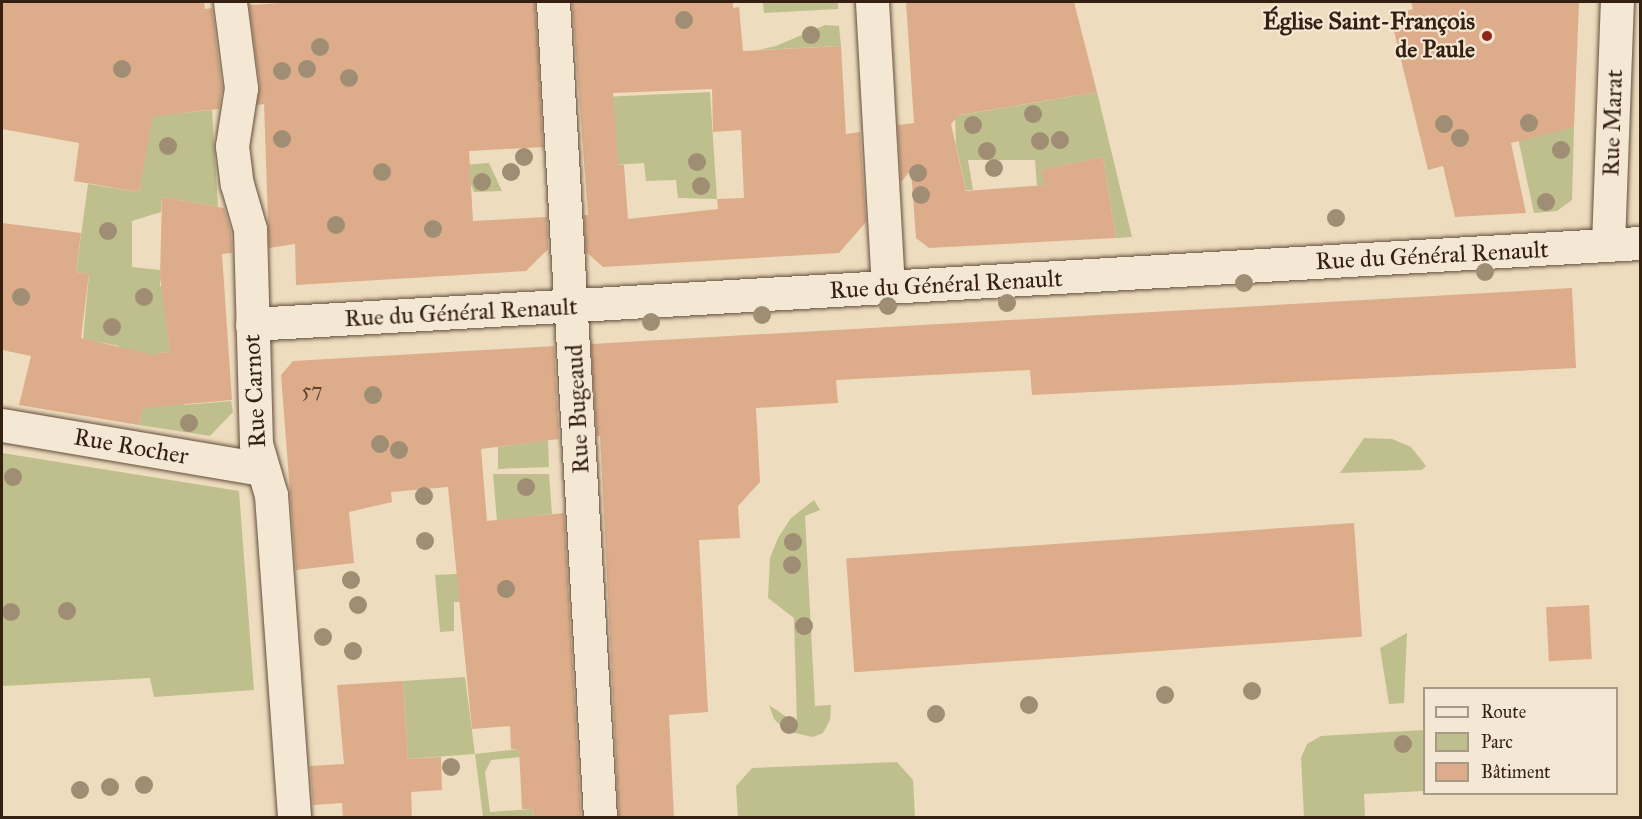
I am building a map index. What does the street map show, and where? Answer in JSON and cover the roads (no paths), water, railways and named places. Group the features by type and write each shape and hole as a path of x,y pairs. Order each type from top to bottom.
{"street":[{"name":"Rue Carnot","path":"230,2 241,88 232,146 237,184 250,229 255,444 271,495 294,818"},
{"name":"Rue Bugeaud","path":"553,2 600,818"},
{"path":"872,2 888,288"},
{"name":"Rue Marat","path":"1608,244 1617,2"},
{"name":"Rue du Général Renault","path":"252,324 571,308 1641,243"},
{"name":"Rue Rocher","path":"2,425 261,469"}],"place":[{"name":"Église Saint-François de Paule","path":"1487,36"}]}
